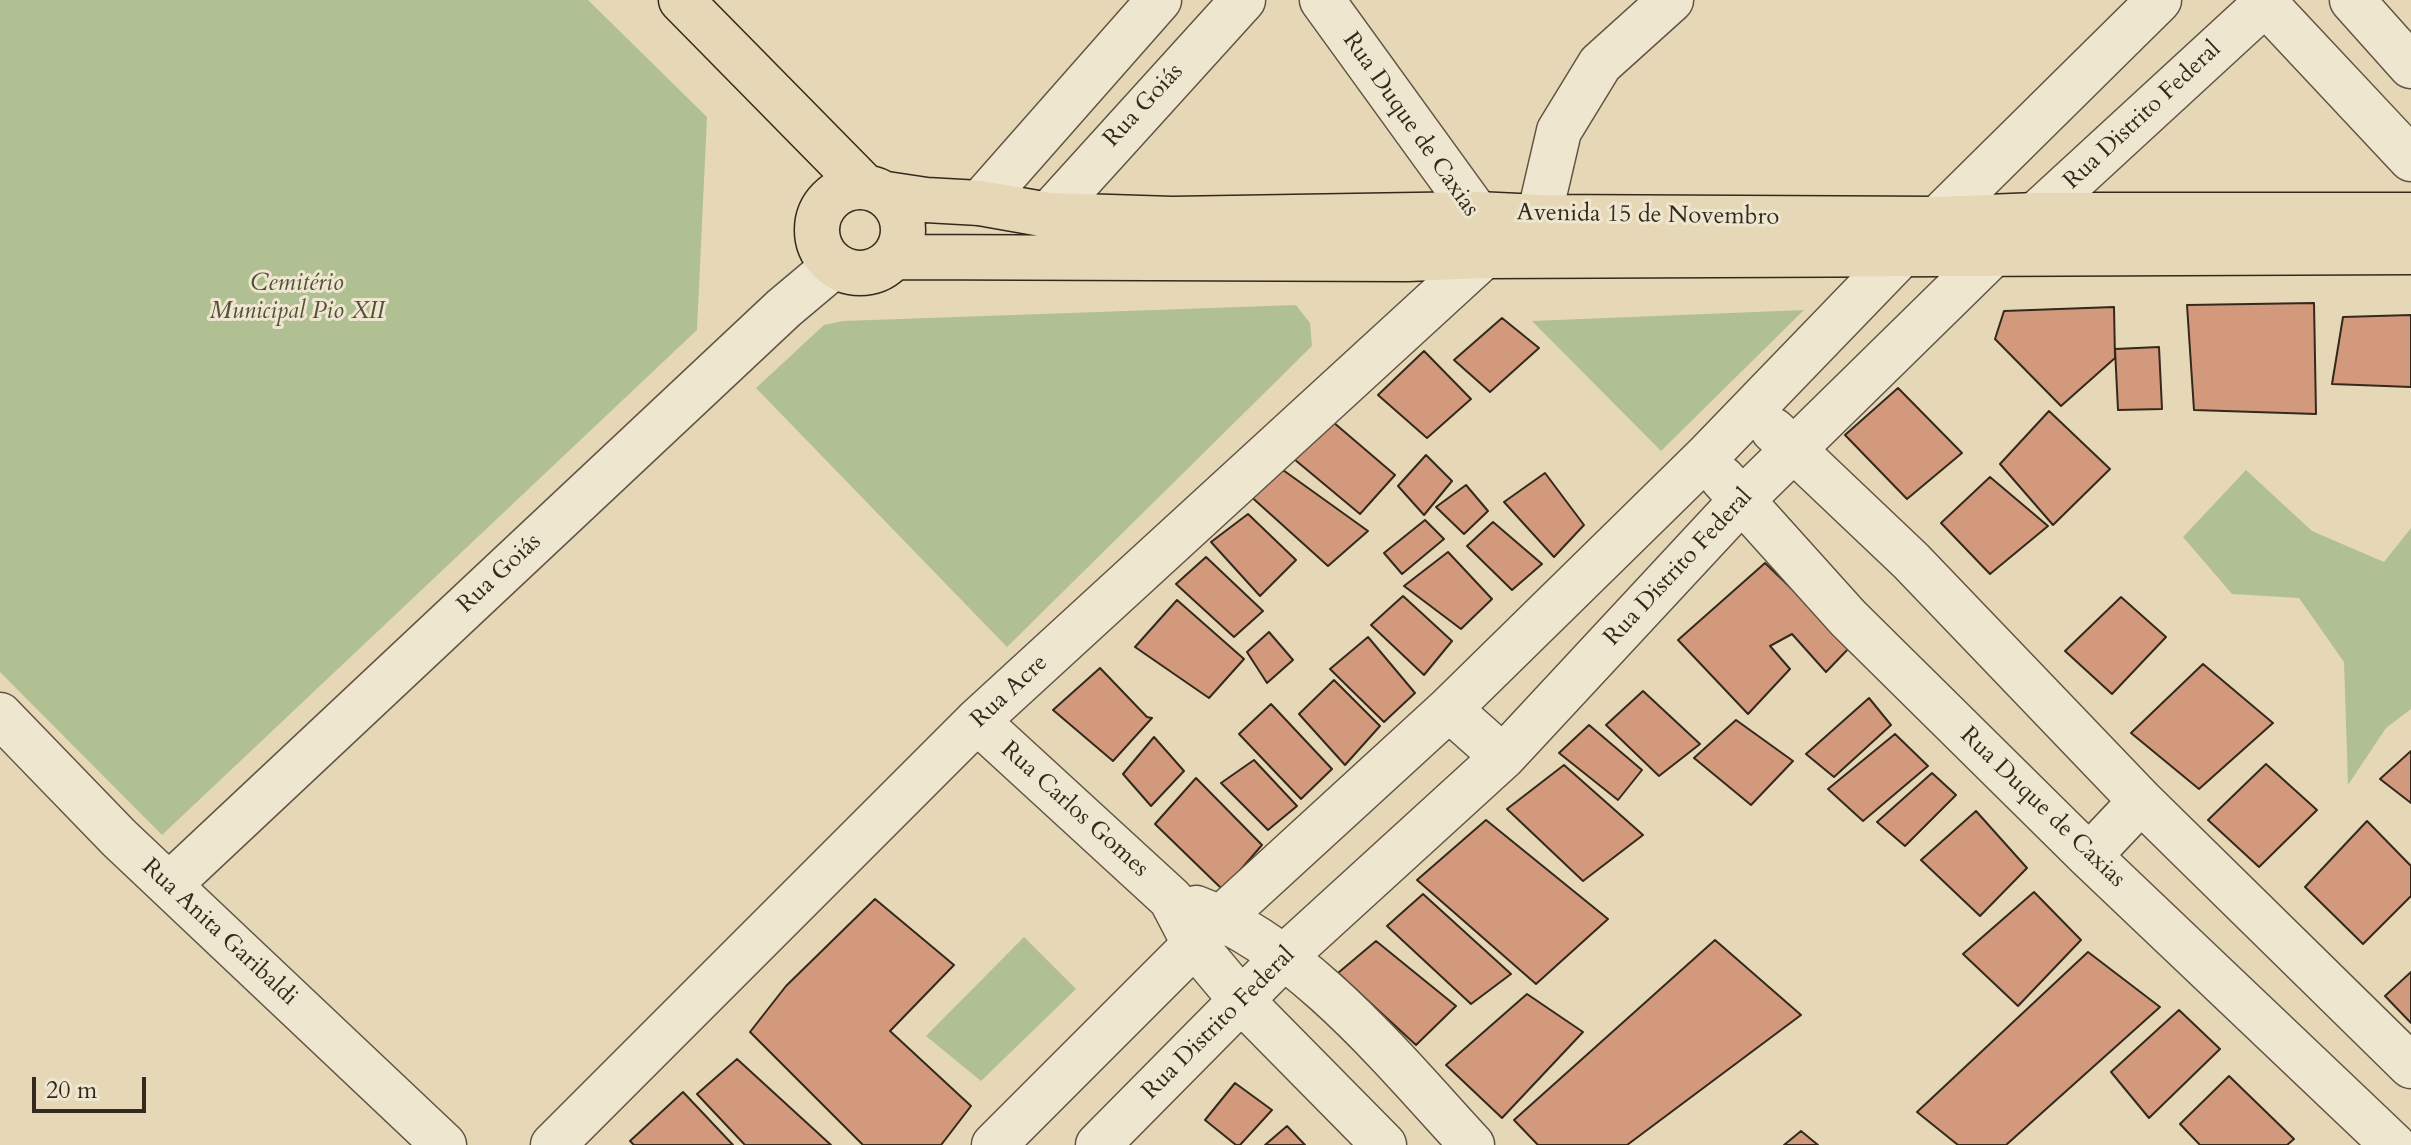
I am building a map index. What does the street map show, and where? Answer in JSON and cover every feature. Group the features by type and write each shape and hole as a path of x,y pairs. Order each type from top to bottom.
{"main road":[{"path":"681,0 901,212 904,236 896,257"},
{"path":"834,266 820,249 816,226 824,204 841,190 875,190"},
{"name":"Avenida 15 de Novembro","path":"875,190 926,200 980,203 1048,215 1172,219 1477,214 1938,219 2036,215 2411,215"},
{"name":"Avenida 15 de Novembro","path":"834,266 855,275 878,271 896,257 1407,259 1484,256 2411,252"}],"street":[{"path":"980,203 1159,0"},
{"name":"Rua Goiás","path":"1048,215 1243,0"},
{"name":"Rua Duque de Caxias","path":"1322,0 1477,214 1484,256"},
{"path":"1539,217 1559,131 1600,64 1671,0"},
{"path":"994,1145 1209,931 1449,709 1706,457 1901,255 2159,0"},
{"path":"2352,0 2411,66"},
{"path":"2266,1 2411,159"},
{"name":"Rua Distrito Federal","path":"1098,1145 1285,956 1503,757 1741,501 1994,253 2266,1"},
{"name":"Rua Acre","path":"553,1145 977,721 1484,256"},
{"name":"Rua Goiás","path":"169,885 784,308 834,266"},
{"path":"1751,411 1911,561 2141,801 2411,1066"},
{"name":"Rua Duque de Caxias","path":"1706,457 1741,501 1848,618 2089,856 2393,1145"},
{"path":"1449,709 1503,757"},
{"name":"Rua Anita Garibaldi","path":"0,715 119,838 444,1145"},
{"name":"Rua Carlos Gomes","path":"977,721 1209,931 1242,1001 1384,1145"},
{"path":"2089,856 2141,801"},
{"path":"1209,931 1285,956 1370,1036 1472,1145"}],"green space":[{"name":"Cemitério Municipal Pio XII","path":"0,0 588,0 707,117 697,330 162,835 0,672"},
{"path":"1296,305 1310,323 1312,346 1007,647 756,388 824,325 843,321"},
{"path":"1804,310 1661,451 1532,321"},
{"path":"2246,470 2312,531 2384,562 2411,528 2411,709 2386,728 2348,785 2344,662 2299,598 2232,594 2183,537"},
{"path":"1024,937 1076,989 981,1081 926,1036"}],"building":[{"path":"2314,303 2316,414 2194,410 2187,305"},
{"path":"2114,307 2115,358 2061,406 1995,339 2004,311"},
{"path":"2411,315 2411,387 2332,384 2343,317"},
{"path":"1502,318 1539,348 1490,392 1454,360"},
{"path":"2159,347 2162,409 2118,410 2115,349"},
{"path":"1424,351 1471,399 1427,438 1378,395"},
{"path":"1898,388 1962,453 1907,499 1845,435"},
{"path":"2049,411 2110,469 2053,525 2000,464"},
{"path":"1333,422 1395,475 1360,514 1294,459"},
{"path":"1426,455 1452,481 1424,515 1398,486"},
{"path":"1283,470 1368,531 1328,566 1247,493"},
{"path":"1545,473 1584,525 1554,557 1504,502"},
{"path":"1990,477 2048,526 1990,574 1941,523"},
{"path":"1466,485 1488,511 1464,534 1436,507"},
{"path":"1248,514 1296,560 1260,596 1211,542"},
{"path":"1425,520 1444,539 1402,574 1384,553"},
{"path":"1493,522 1542,564 1512,590 1467,546"},
{"path":"1448,552 1492,599 1461,629 1404,586"},
{"path":"1206,557 1263,611 1234,637 1176,584"},
{"path":"1765,563 1851,646 1826,672 1792,634 1770,646 1790,669 1748,714 1678,640"},
{"path":"1403,596 1452,641 1424,675 1371,625"},
{"path":"2121,597 2166,637 2112,694 2065,651"},
{"path":"1177,600 1244,659 1209,698 1135,647"},
{"path":"1269,632 1293,660 1267,683 1247,652"},
{"path":"1368,637 1415,693 1384,722 1330,669"},
{"path":"2203,664 2273,723 2199,789 2131,733"},
{"path":"1100,668 1147,717 1152,718 1113,761 1053,710"},
{"path":"1334,680 1380,726 1345,765 1299,714"},
{"path":"1643,691 1700,744 1659,776 1606,725"},
{"path":"1869,698 1891,725 1834,777 1806,754"},
{"path":"1271,704 1332,769 1301,799 1239,734"},
{"path":"1736,720 1793,761 1751,805 1694,758"},
{"path":"1589,725 1642,770 1618,800 1559,753"},
{"path":"1895,734 1928,766 1863,821 1828,789"},
{"path":"1154,737 1184,771 1151,806 1123,774"},
{"path":"2411,751 2411,803 2380,779"},
{"path":"1254,760 1297,806 1268,830 1221,783"},
{"path":"2266,764 2317,810 2259,867 2208,820"},
{"path":"1564,765 1643,835 1583,881 1507,809"},
{"path":"1932,773 1956,795 1905,846 1877,822"},
{"path":"1196,778 1262,845 1223,890 1155,824"},
{"path":"1976,811 2027,868 1980,916 1921,860"},
{"path":"1486,820 1608,919 1536,984 1417,880"},
{"path":"2367,821 2411,866 2411,896 2363,944 2305,887"},
{"path":"2034,892 2081,940 2018,1006 1963,954"},
{"path":"1423,894 1511,974 1471,1004 1387,926"},
{"path":"875,899 954,965 890,1031 971,1106 941,1145 863,1145 750,1032 786,986"},
{"path":"1715,940 1801,1015 1627,1145 1538,1145 1514,1120"},
{"path":"1376,941 1456,1006 1416,1045 1338,973"},
{"path":"2088,952 2160,1007 2006,1145 1958,1145 1917,1112"},
{"path":"2411,972 2411,1023 2385,996"},
{"path":"1527,994 1583,1032 1502,1118 1446,1065"},
{"path":"2179,1010 2220,1049 2149,1118 2111,1072"},
{"path":"737,1059 831,1145 745,1145 697,1094"},
{"path":"2229,1076 2294,1139 2287,1145 2200,1145 2180,1124"},
{"path":"1235,1083 1272,1110 1240,1145 1205,1120"},
{"path":"683,1092 733,1145 634,1145 630,1141"},
{"path":"1287,1126 1305,1145 1265,1145"},
{"path":"1801,1131 1818,1145 1784,1145"}]}
